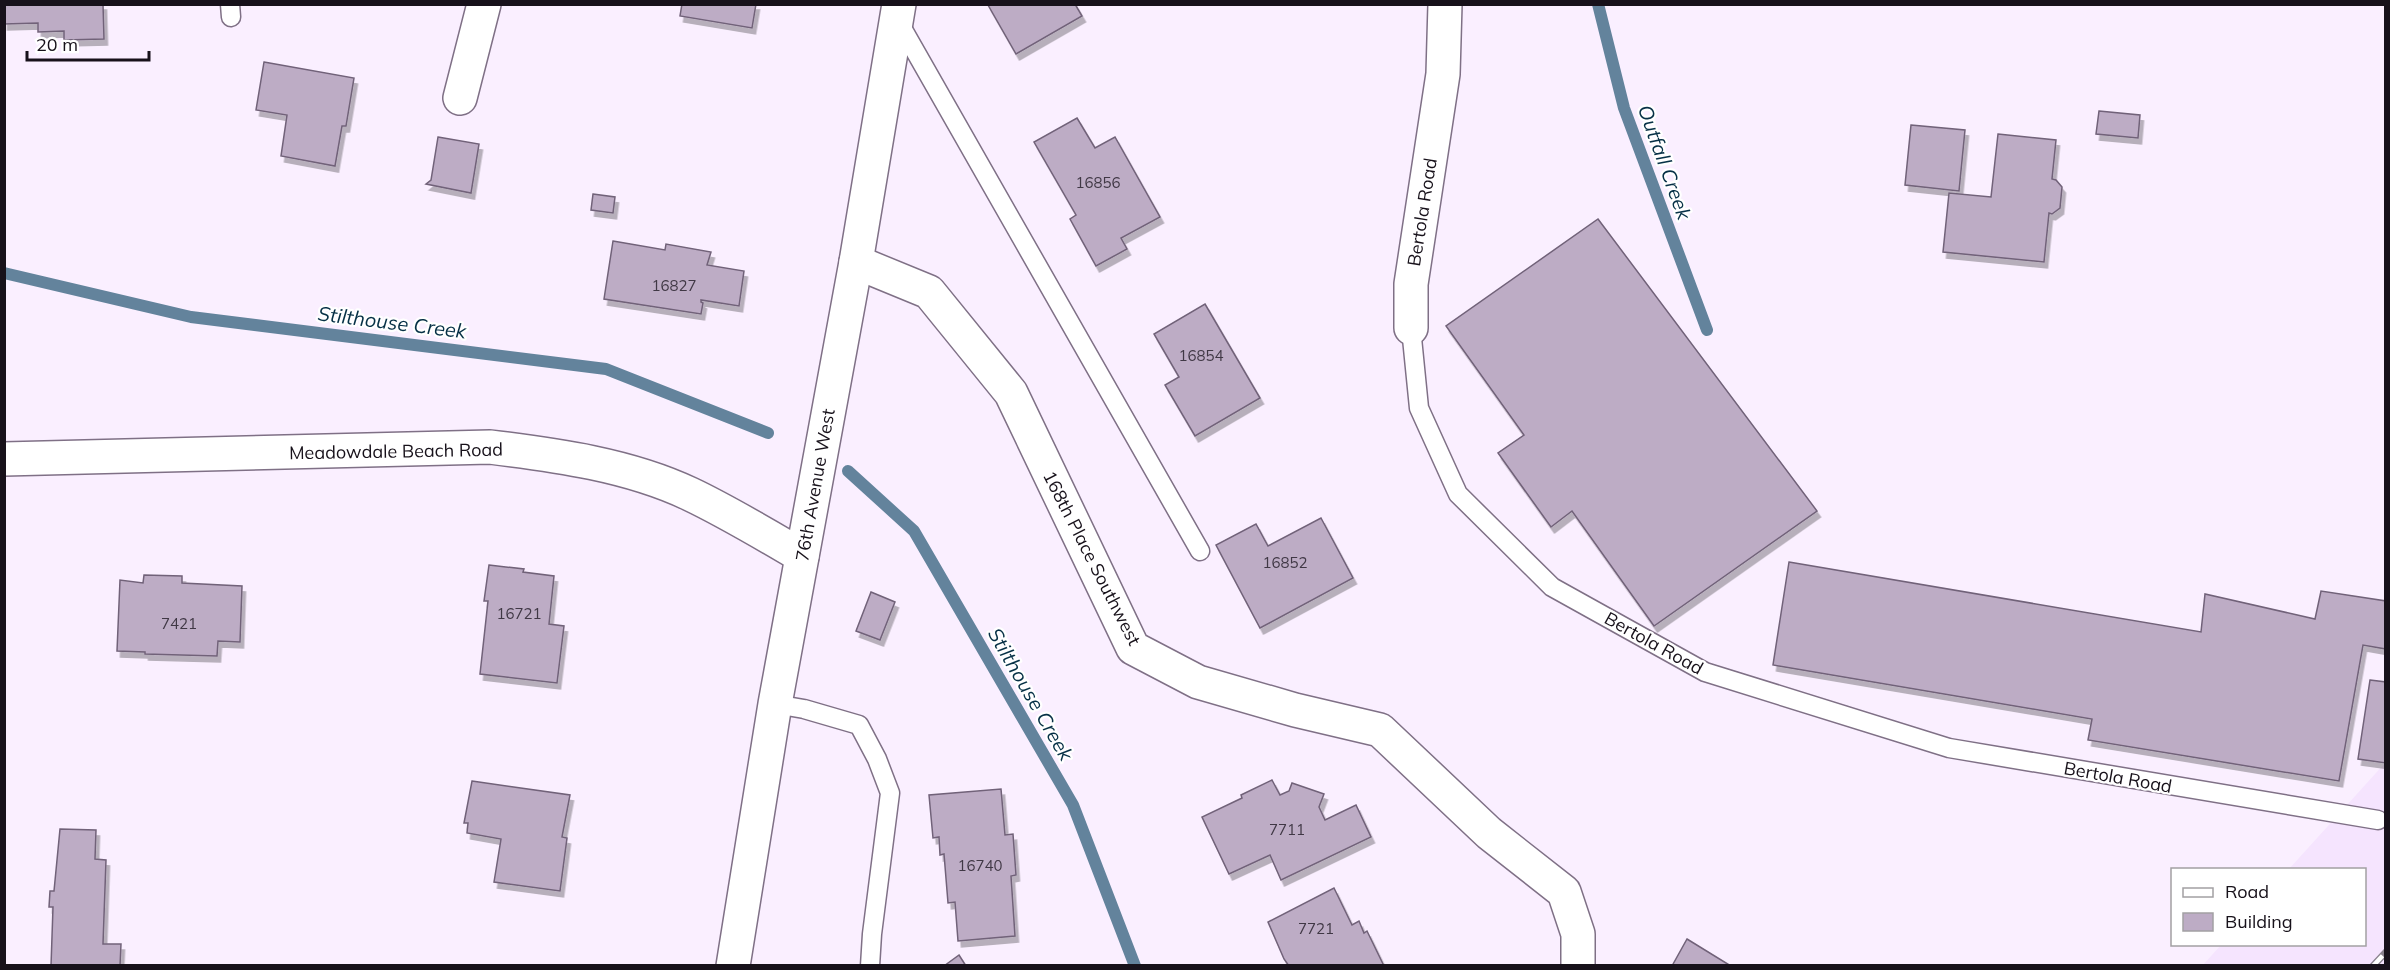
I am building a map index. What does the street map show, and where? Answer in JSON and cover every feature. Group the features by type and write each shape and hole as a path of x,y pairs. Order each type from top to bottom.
{"street":[{"path":"460,98 484,4"},
{"name":"Bertola Road","path":"1411,328 1411,284 1443,74 1445,4"},
{"name":"76th Avenue West","path":"733,966 775,704 856,262 898,12"},
{"name":"168th Place Southwest","path":"856,262 929,292 1011,393 1133,648 1198,682 1295,710 1380,730 1489,833 1564,892 1578,934 1578,966"},
{"name":"Meadowdale Beach Road","path":"4,459 490,447 554,454 625,471 689,493 802,556"}],"lane":[{"path":"898,12 1200,551"},
{"name":"Bertola Road","path":"1411,328 1419,408 1458,494 1552,587 1705,672 1949,748 2378,820"},
{"path":"775,704 804,709 858,724 884,776 890,793 870,966"}],"shaded area":[{"path":"2385,763 2385,965 2202,966 2220,946 2366,946 2366,868 2290,868"}],"building":[{"path":"4,4 103,4 104,39 64,40 64,31 38,32 38,23 4,24"},
{"path":"682,4 756,4 752,28 680,16"},
{"path":"1075,4 1082,16 1016,54 988,5"},
{"path":"264,62 354,78 346,126 342,126 335,166 281,156 287,115 256,110"},
{"path":"2099,111 2140,115 2138,138 2096,134"},
{"path":"1077,118 1095,148 1115,137 1160,217 1121,238 1127,249 1096,266 1070,219 1076,215 1034,142"},
{"path":"1911,125 1965,130 1959,191 1905,185"},
{"path":"1998,134 2056,140 2052,179 2062,187 2060,208 2052,214 2049,213 2044,262 1943,252 1949,193 1991,197"},
{"path":"438,137 479,144 471,193 426,184 431,180"},
{"path":"593,194 615,197 613,213 591,210"},
{"path":"1598,219 1817,511 1654,626 1572,511 1551,527 1498,453 1524,435 1446,326"},
{"path":"613,241 665,250 666,244 711,252 707,265 744,271 739,306 701,300 703,303 701,314 604,299"},
{"path":"1205,304 1260,398 1195,436 1165,385 1179,377 1154,334"},
{"path":"1321,518 1353,578 1260,628 1216,545 1256,524 1268,546"},
{"path":"1789,562 2201,632 2205,594 2315,619 2321,591 2386,601 2386,649 2363,645 2339,781 2088,740 2092,719 1773,665"},
{"path":"489,565 524,569 523,572 554,576 549,624 564,626 557,683 480,674 488,601 484,601"},
{"path":"144,575 182,576 182,583 242,586 240,642 218,641 217,656 117,651 120,580 143,583"},
{"path":"871,592 895,602 880,640 856,631"},
{"path":"2370,680 2386,682 2386,763 2358,759"},
{"path":"1272,780 1280,795 1289,791 1292,783 1324,794 1319,807 1325,820 1356,805 1371,837 1281,880 1270,855 1229,874 1202,817 1242,798 1241,795"},
{"path":"472,781 570,795 562,837 567,838 560,891 494,882 501,839 467,833 468,823 464,823"},
{"path":"1001,789 1005,835 1013,834 1016,875 1011,876 1015,936 958,941 955,902 948,903 944,854 940,855 939,837 933,838 929,795"},
{"path":"60,829 96,830 95,859 106,860 103,944 121,944 120,966 51,966 53,907 49,907 50,891 54,891"},
{"path":"1334,888 1352,925 1359,921 1364,933 1367,931 1384,966 1289,966 1284,959 1268,922"},
{"path":"1687,939 1731,966 1672,966"},
{"path":"959,955 966,966 944,966"}],"waterway":[{"name":"Outfall Creek","path":"1598,4 1624,108 1707,330"},
{"name":"Stilthouse Creek","path":"4,273 191,317 606,369 768,433"},
{"name":"Stilthouse Creek","path":"848,471 914,531 1073,805 1135,966"}],"railway":[{"path":"2373,966 2386,952"}]}
